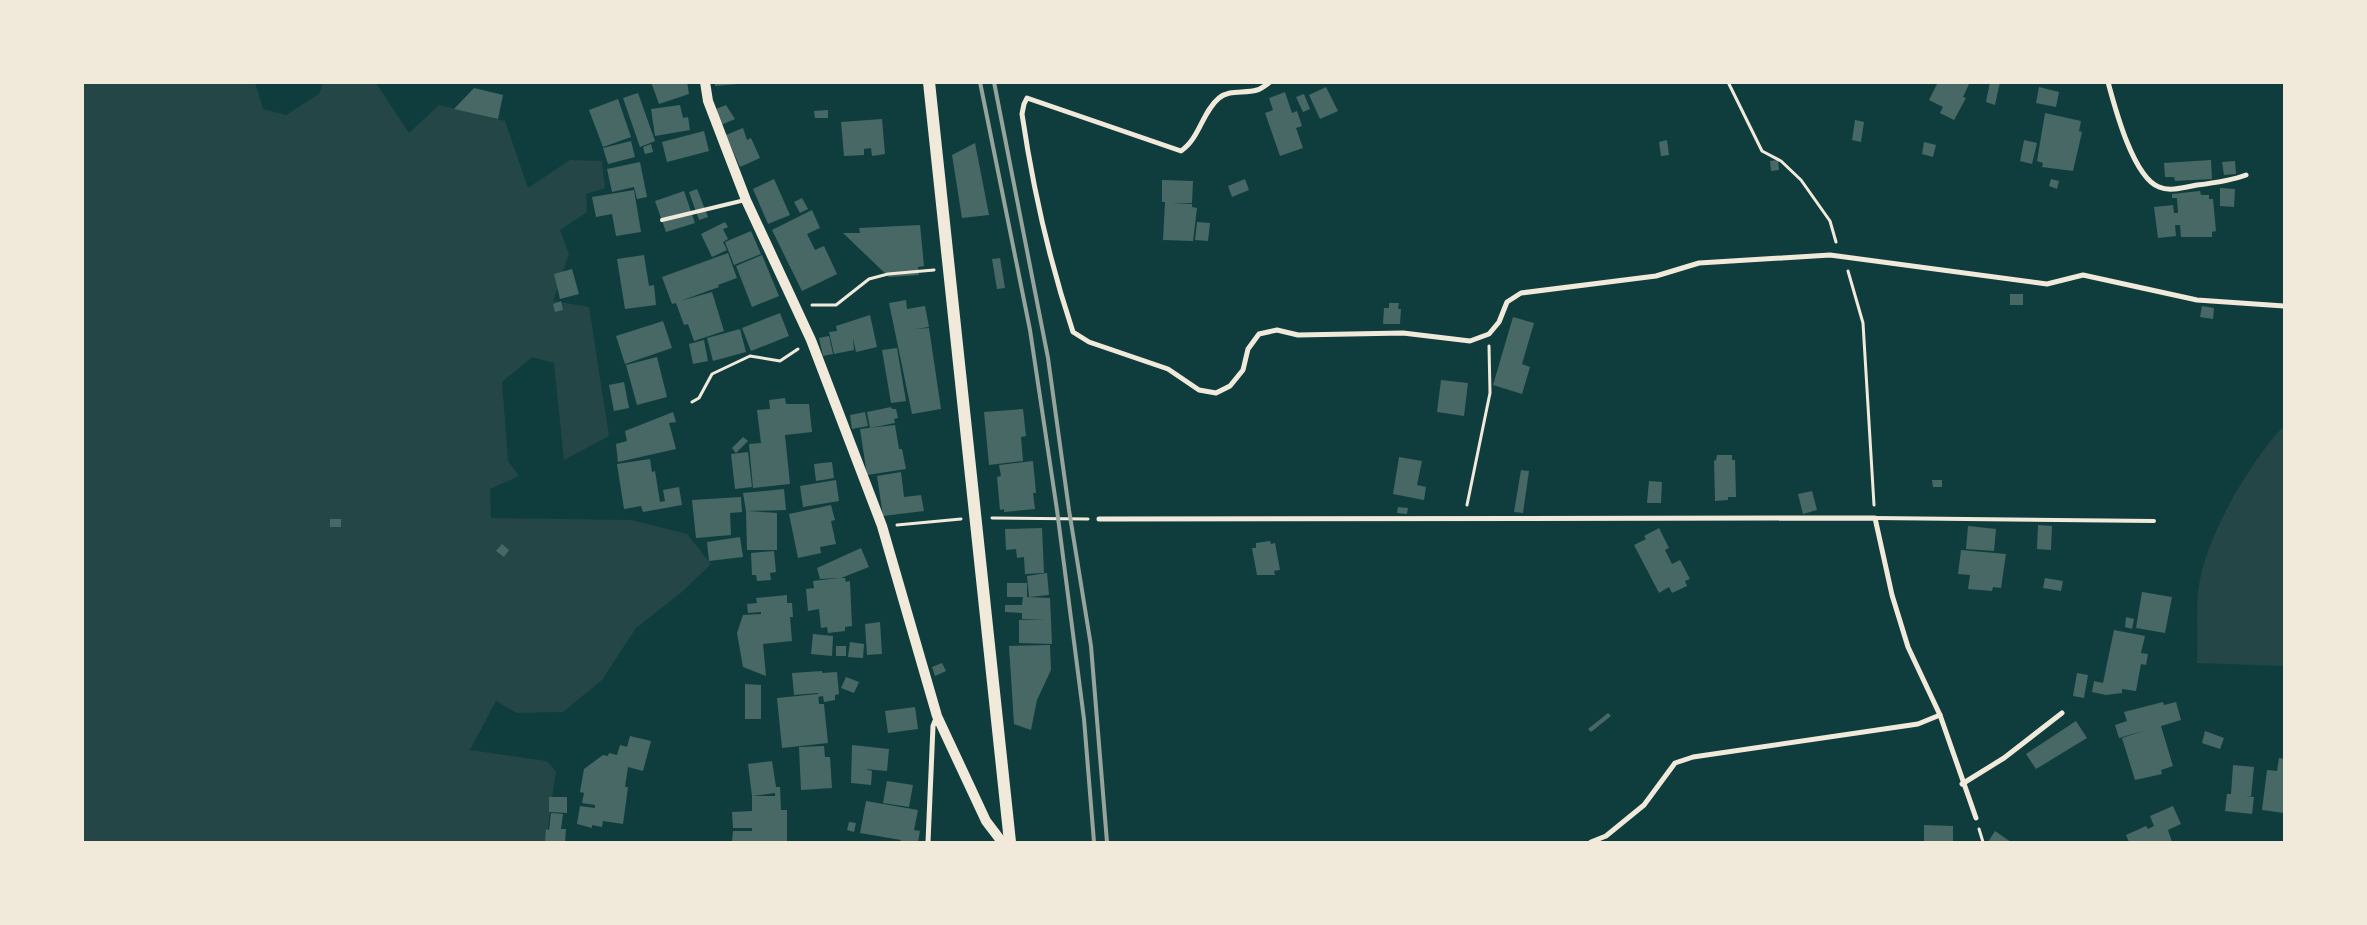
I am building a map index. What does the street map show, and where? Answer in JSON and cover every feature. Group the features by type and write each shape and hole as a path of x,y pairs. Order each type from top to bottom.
{"main road":[{"path":"705,82 708,101 746,200 811,340 882,526 937,716 986,821 1002,842"},
{"path":"929,82 1010,842"}],"street":[{"path":"1270,82 1257,90 1227,93 1219,98 1209,109 1190,145 1182,151 1028,98 1024,104 1022,114 1033,187 1052,271 1073,332 1089,342 1168,369 1199,390 1216,393 1230,386 1243,370 1248,349 1260,334 1277,330 1298,335 1403,333 1470,341 1489,334 1499,322 1507,302 1521,292 1656,276 1699,263 1840,255 2047,284 2083,275 2197,300 2284,306"},
{"path":"2108,82 2122,132 2146,177 2158,187 2169,189 2230,181 2246,175"},
{"path":"1099,519 1876,518 1892,595 1908,647 1940,714 1962,784 1976,818"},
{"path":"1962,784 2004,758 2062,713"},
{"path":"1590,842 1606,836 1644,805 1675,763 1692,757 1918,724 1940,714"},
{"path":"928,842 933,726 937,716"}],"lane":[{"path":"662,220 746,200"},
{"path":"1876,518 2154,521"}],"path":[{"path":"1728,82 1762,151 1781,161 1801,180 1830,221 1840,255 1852,278 1863,323 1876,518"},
{"path":"796,305 836,305 869,279 888,274 950,270"},
{"path":"1465,518 1490,393 1489,334"},
{"path":"692,402 699,398 712,374 750,356 780,361 811,340"},
{"path":"882,526 976,518 1099,519"}],"shaded area":[{"path":"83,83 255,83 263,109 286,115 319,94 323,83 376,83 409,133 439,105 505,121 528,188 570,160 602,161 605,188 586,194 587,212 560,230 569,254 553,301 589,307 609,436 564,460 554,363 532,357 502,382 508,461 519,476 490,489 491,518 631,520 687,534 711,564 683,591 636,628 602,680 563,712 517,713 496,701 470,750 546,761 556,771 546,842 83,842"},
{"path":"2284,426 2284,666 2197,663 2198,595 2206,557 2223,516 2234,496 2259,457"}],"building":[{"path":"651,82 687,82 689,94 659,104"},
{"path":"715,82 737,82 738,84 715,86"},
{"path":"1938,82 1970,82 1963,97 1966,98 1954,120 1940,113 1943,107 1929,100"},
{"path":"1990,82 2000,82 1995,105 1986,102"},
{"path":"1326,87 1338,111 1320,119 1309,95"},
{"path":"2039,87 2059,92 2056,107 2036,103"},
{"path":"474,88 503,95 498,119 454,109"},
{"path":"1285,92 1292,113 1297,111 1302,126 1296,128 1303,148 1280,156 1265,113 1273,110 1269,98"},
{"path":"638,93 655,141 640,147 623,98"},
{"path":"1304,94 1310,109 1303,112 1296,97"},
{"path":"618,99 631,137 603,147 589,110"},
{"path":"680,105 683,118 688,117 690,130 655,136 651,109"},
{"path":"726,105 735,119 721,125 716,109"},
{"path":"828,110 828,118 815,118 814,111"},
{"path":"2045,113 2081,121 2079,131 2082,132 2073,171 2042,167 2043,163 2037,161"},
{"path":"882,119 885,154 872,156 871,148 864,149 864,155 844,156 841,122"},
{"path":"1855,120 1864,122 1861,142 1852,140"},
{"path":"743,128 747,140 751,138 760,158 740,167 726,135"},
{"path":"704,131 709,151 667,162 662,142"},
{"path":"1667,140 1669,155 1661,156 1659,142"},
{"path":"2024,140 2037,143 2032,164 2020,161"},
{"path":"631,141 635,157 608,164 603,148"},
{"path":"1924,142 1936,145 1933,157 1922,154"},
{"path":"975,143 989,215 962,218 952,155"},
{"path":"651,144 653,152 645,154 643,147"},
{"path":"1778,160 1779,170 1771,171 1770,161"},
{"path":"2211,160 2212,179 2175,181 2174,177 2165,177 2164,163"},
{"path":"2235,161 2236,174 2224,175 2222,162"},
{"path":"640,162 647,197 637,199 634,187 612,192 607,169"},
{"path":"774,179 790,215 768,224 753,189"},
{"path":"1245,179 1249,190 1232,197 1228,186"},
{"path":"2051,179 2059,181 2057,189 2049,186"},
{"path":"1162,180 1193,181 1192,203 1172,203 1192,204 1192,207 1197,208 1193,241 1163,240 1165,202 1162,202"},
{"path":"2220,188 2235,189 2234,207 2220,206"},
{"path":"697,189 708,217 699,220 689,192"},
{"path":"634,190 641,232 616,236 612,214 596,217 592,197"},
{"path":"684,191 695,223 666,232 655,201"},
{"path":"2200,191 2201,195 2209,195 2209,199 2213,199 2216,231 2212,232 2212,237 2181,237 2180,225 2175,225 2176,236 2158,238 2154,207 2173,205 2174,213 2178,213 2177,198 2172,198 2172,194"},
{"path":"802,198 808,209 800,213 794,202"},
{"path":"812,210 820,228 807,234 815,250 824,246 837,274 802,291 772,230"},
{"path":"725,222 728,227 723,229 728,239 723,242 727,250 712,257 701,234"},
{"path":"1197,222 1210,223 1208,241 1195,240"},
{"path":"920,225 924,266 918,267 919,275 889,277 843,233 860,233 859,228"},
{"path":"751,231 761,254 734,265 725,242"},
{"path":"728,253 737,278 718,285 719,287 680,301 712,292 724,331 694,341 688,324 684,325 676,303 672,304 662,277"},
{"path":"644,255 649,286 654,285 656,305 625,309 617,259"},
{"path":"762,255 779,296 752,307 736,266"},
{"path":"1000,258 1005,288 997,289 992,259"},
{"path":"572,269 579,294 560,299 554,274"},
{"path":"2010,294 2023,294 2023,305 2010,305"},
{"path":"906,300 907,309 925,306 929,327 915,329 929,328 941,409 912,414 889,303"},
{"path":"561,301 563,310 555,312 553,304"},
{"path":"1389,303 1399,303 1398,309 1401,309 1400,324 1383,324 1384,308 1389,308"},
{"path":"2202,306 2214,308 2213,319 2200,317"},
{"path":"780,313 789,336 751,351 742,328"},
{"path":"870,315 877,347 856,352 853,338 854,350 834,354 829,332 837,331 836,326"},
{"path":"1513,317 1534,323 1522,364 1530,367 1522,394 1493,385"},
{"path":"663,321 672,348 625,364 616,336"},
{"path":"740,329 746,352 713,361 707,338"},
{"path":"829,336 833,354 823,356 819,338"},
{"path":"704,340 708,361 693,364 689,344"},
{"path":"897,348 906,401 891,403 882,350"},
{"path":"657,357 667,397 637,405 626,365"},
{"path":"1441,380 1468,383 1464,416 1437,412"},
{"path":"624,382 629,408 614,411 609,385"},
{"path":"785,398 786,404 809,404 812,432 785,435 790,484 753,488 749,444 761,443 757,410 770,409 769,400"},
{"path":"891,407 896,409 898,418 894,419 895,423 870,428 867,412"},
{"path":"1023,409 1026,436 1021,437 1023,461 989,465 984,412"},
{"path":"673,412 676,422 669,423 676,449 618,462 616,444 627,441 625,431"},
{"path":"865,412 868,426 852,429 850,415"},
{"path":"895,425 899,449 902,449 906,469 867,475 860,429"},
{"path":"743,437 748,441 736,453 732,448"},
{"path":"748,452 752,487 735,489 731,454"},
{"path":"1717,455 1732,455 1732,460 1735,460 1736,497 1728,497 1728,500 1715,501 1714,461"},
{"path":"1399,457 1422,461 1417,485 1426,487 1424,500 1393,494"},
{"path":"650,459 652,472 655,471 660,502 665,501 663,490 679,487 682,505 643,512 641,506 624,509 617,464"},
{"path":"1033,461 1036,493 1033,493 1035,509 1004,512 1004,509 1000,510 997,477 1001,476 999,465"},
{"path":"832,462 834,478 816,481 814,464"},
{"path":"1521,470 1529,471 1523,513 1514,512"},
{"path":"901,472 904,497 921,495 924,511 883,516 877,476"},
{"path":"836,480 839,501 803,507 800,486"},
{"path":"1932,480 1942,480 1942,487 1933,487"},
{"path":"1649,481 1662,482 1661,503 1647,503"},
{"path":"784,489 786,510 748,511 777,513 777,550 747,550 746,511 743,493"},
{"path":"1812,491 1817,510 1803,514 1798,494"},
{"path":"741,497 742,512 730,513 731,535 696,538 692,500"},
{"path":"831,505 835,520 831,521 836,544 820,547 821,553 798,558 789,514"},
{"path":"1398,507 1408,508 1407,514 1397,513"},
{"path":"330,519 341,519 341,527 330,527"},
{"path":"2038,525 2052,526 2051,550 2037,549"},
{"path":"1968,526 1996,529 1994,551 1966,549"},
{"path":"1042,528 1044,573 1025,574 1024,557 1017,558 1016,549 1006,550 1005,529"},
{"path":"1659,528 1669,548 1665,550 1672,564 1680,560 1690,579 1685,581 1687,586 1672,593 1669,587 1659,593 1634,545 1646,539 1644,536"},
{"path":"740,537 743,557 709,561 707,542"},
{"path":"1270,541 1271,544 1275,543 1280,570 1274,571 1275,575 1257,575 1252,548 1256,548 1256,543"},
{"path":"502,544 509,550 504,557 496,551"},
{"path":"861,548 869,567 841,578 845,578 846,582 850,581 852,626 845,627 845,631 828,633 827,627 821,628 819,609 808,611 806,589 814,588 813,581 839,578 820,579 817,568"},
{"path":"1961,550 2006,554 2001,588 1993,587 1992,591 1968,589 1970,575 1958,574"},
{"path":"774,551 776,572 770,573 771,580 757,581 756,575 752,575 751,553"},
{"path":"1047,573 1049,595 1029,597 1027,576"},
{"path":"2045,578 2063,581 2061,591 2043,588"},
{"path":"1007,583 1027,583 1027,597 1050,598 1052,644 1019,643 1019,620 1046,619 1022,619 1022,613 1005,612 1005,605 1022,605 1023,597 1007,597"},
{"path":"2142,592 2172,597 2165,633 2136,628"},
{"path":"787,595 787,603 792,603 793,617 790,617 792,641 763,644 766,676 743,667 737,633 743,615 761,614 761,612 748,613 747,604 757,603 756,598"},
{"path":"2126,617 2134,619 2132,629 2125,627"},
{"path":"880,622 882,654 867,655 865,624"},
{"path":"2114,630 2145,636 2141,653 2148,654 2146,665 2141,664 2136,691 2122,689 2122,693 2106,695 2092,692 2094,681 2103,683"},
{"path":"813,634 833,636 832,656 811,654"},
{"path":"850,642 864,644 863,658 848,657"},
{"path":"1050,645 1051,670 1037,700 1031,730 1014,724 1009,646"},
{"path":"836,646 846,646 846,656 836,656"},
{"path":"942,663 946,671 935,676 932,667"},
{"path":"822,671 822,673 837,672 839,694 835,695 835,700 824,702 823,696 818,697 818,693 794,695 792,673"},
{"path":"2077,673 2088,675 2084,698 2073,696"},
{"path":"846,677 859,682 854,693 841,688"},
{"path":"745,684 761,685 761,719 745,719"},
{"path":"818,694 819,704 824,704 828,743 782,748 777,698"},
{"path":"2163,702 2164,705 2176,702 2181,720 2161,726 2173,766 2161,770 2162,774 2135,780 2122,738 2146,730 2119,738 2115,725 2127,721 2124,712"},
{"path":"915,707 918,729 888,733 885,711"},
{"path":"1608,713 1611,716 1591,732 1588,729"},
{"path":"2076,721 2087,738 2036,769 2026,754"},
{"path":"2205,731 2224,738 2220,749 2202,743"},
{"path":"630,736 651,741 643,771 628,767 625,787 628,787 623,824 603,821 602,827 592,825 592,828 577,824 580,806 595,808 595,805 582,803 584,793 580,792 584,769 603,755 608,756 609,753 617,755 620,745 627,747"},
{"path":"852,745 889,749 887,771 865,769 872,771 871,785 851,783"},
{"path":"824,746 825,757 830,757 832,788 801,790 799,747"},
{"path":"2279,758 2284,759 2284,813 2262,810 2267,770 2277,771"},
{"path":"772,761 776,787 780,787 781,810 787,810 787,842 732,842 733,831 752,831 752,828 733,828 732,812 752,811 748,764","holes":["775,793 775,796 752,796"]},
{"path":"2233,765 2254,767 2251,796 2246,796 2254,797 2252,814 2225,811 2227,794 2231,794"},
{"path":"887,781 913,785 909,807 883,803"},
{"path":"549,797 567,797 567,813 549,812"},
{"path":"866,801 918,810 914,830 920,831 918,842 900,842 901,840 860,833"},
{"path":"2173,806 2181,824 2168,830 2172,842 2129,842 2126,835 2146,826 2148,829 2154,826 2150,816"},
{"path":"551,813 563,814 561,829 566,829 565,842 545,842 546,829 549,830"},
{"path":"849,822 856,823 854,832 847,830"},
{"path":"1924,825 1953,826 1953,842 1924,842"},
{"path":"1995,831 2011,842 1988,842"}],"railway":[{"path":"980,82 1030,330 1057,510 1084,719 1094,842"},
{"path":"994,82 1048,358 1069,510 1091,646 1107,842"}]}
